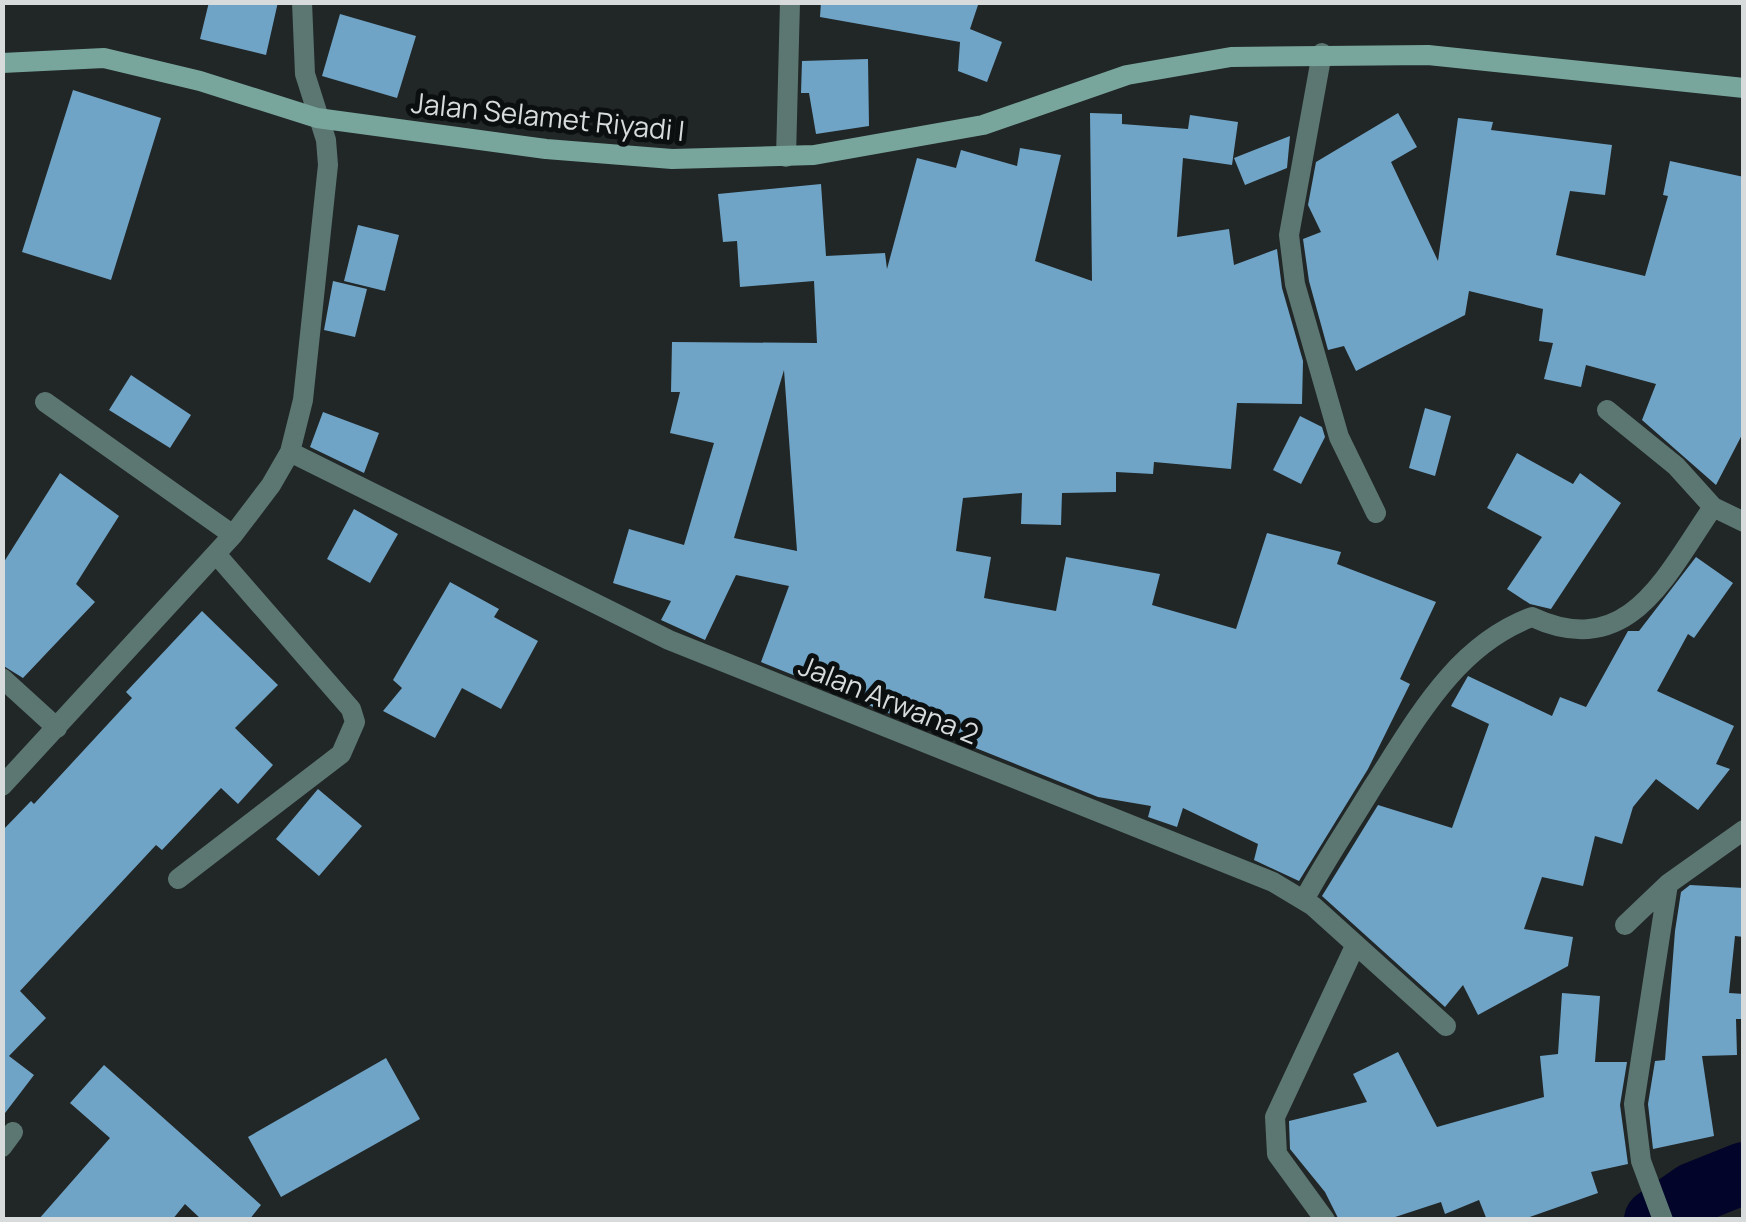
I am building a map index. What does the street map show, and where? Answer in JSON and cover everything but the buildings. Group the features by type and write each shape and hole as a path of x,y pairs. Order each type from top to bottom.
{"main road":[{"name":"Jalan Selamet Riyadi I","path":"2,63 104,58 200,81 318,118 606,155 786,157 983,124 1126,75 1231,57 1322,53 1428,55 1744,88"}],"street":[{"path":"2,786 233,535 271,485 290,452 304,400 328,165 305,74 302,2"},
{"path":"786,157 790,2"},
{"path":"1322,53 1289,235 1295,284 1339,437 1376,513"},
{"path":"44,402 233,535"},
{"path":"1607,410 1676,466 1713,507 1744,522"},
{"name":"Jalan Arwana 2","path":"290,452 669,640 1218,857 1304,900 1446,1026"},
{"path":"1304,900 1410,722 1462,662 1499,629 1532,617 1559,630 1594,630 1638,612 1713,507"},
{"path":"178,879 342,754 355,722 351,709 216,554"},
{"path":"2,678 56,728"},
{"path":"1625,925 1668,884 1744,830"},
{"path":"1663,1220 1641,1161 1634,1104 1668,884"},
{"path":"1325,1220 1277,1154 1274,1117 1356,946"}],"waterway":[{"path":"1655,1220 1694,1193 1744,1173"}]}
